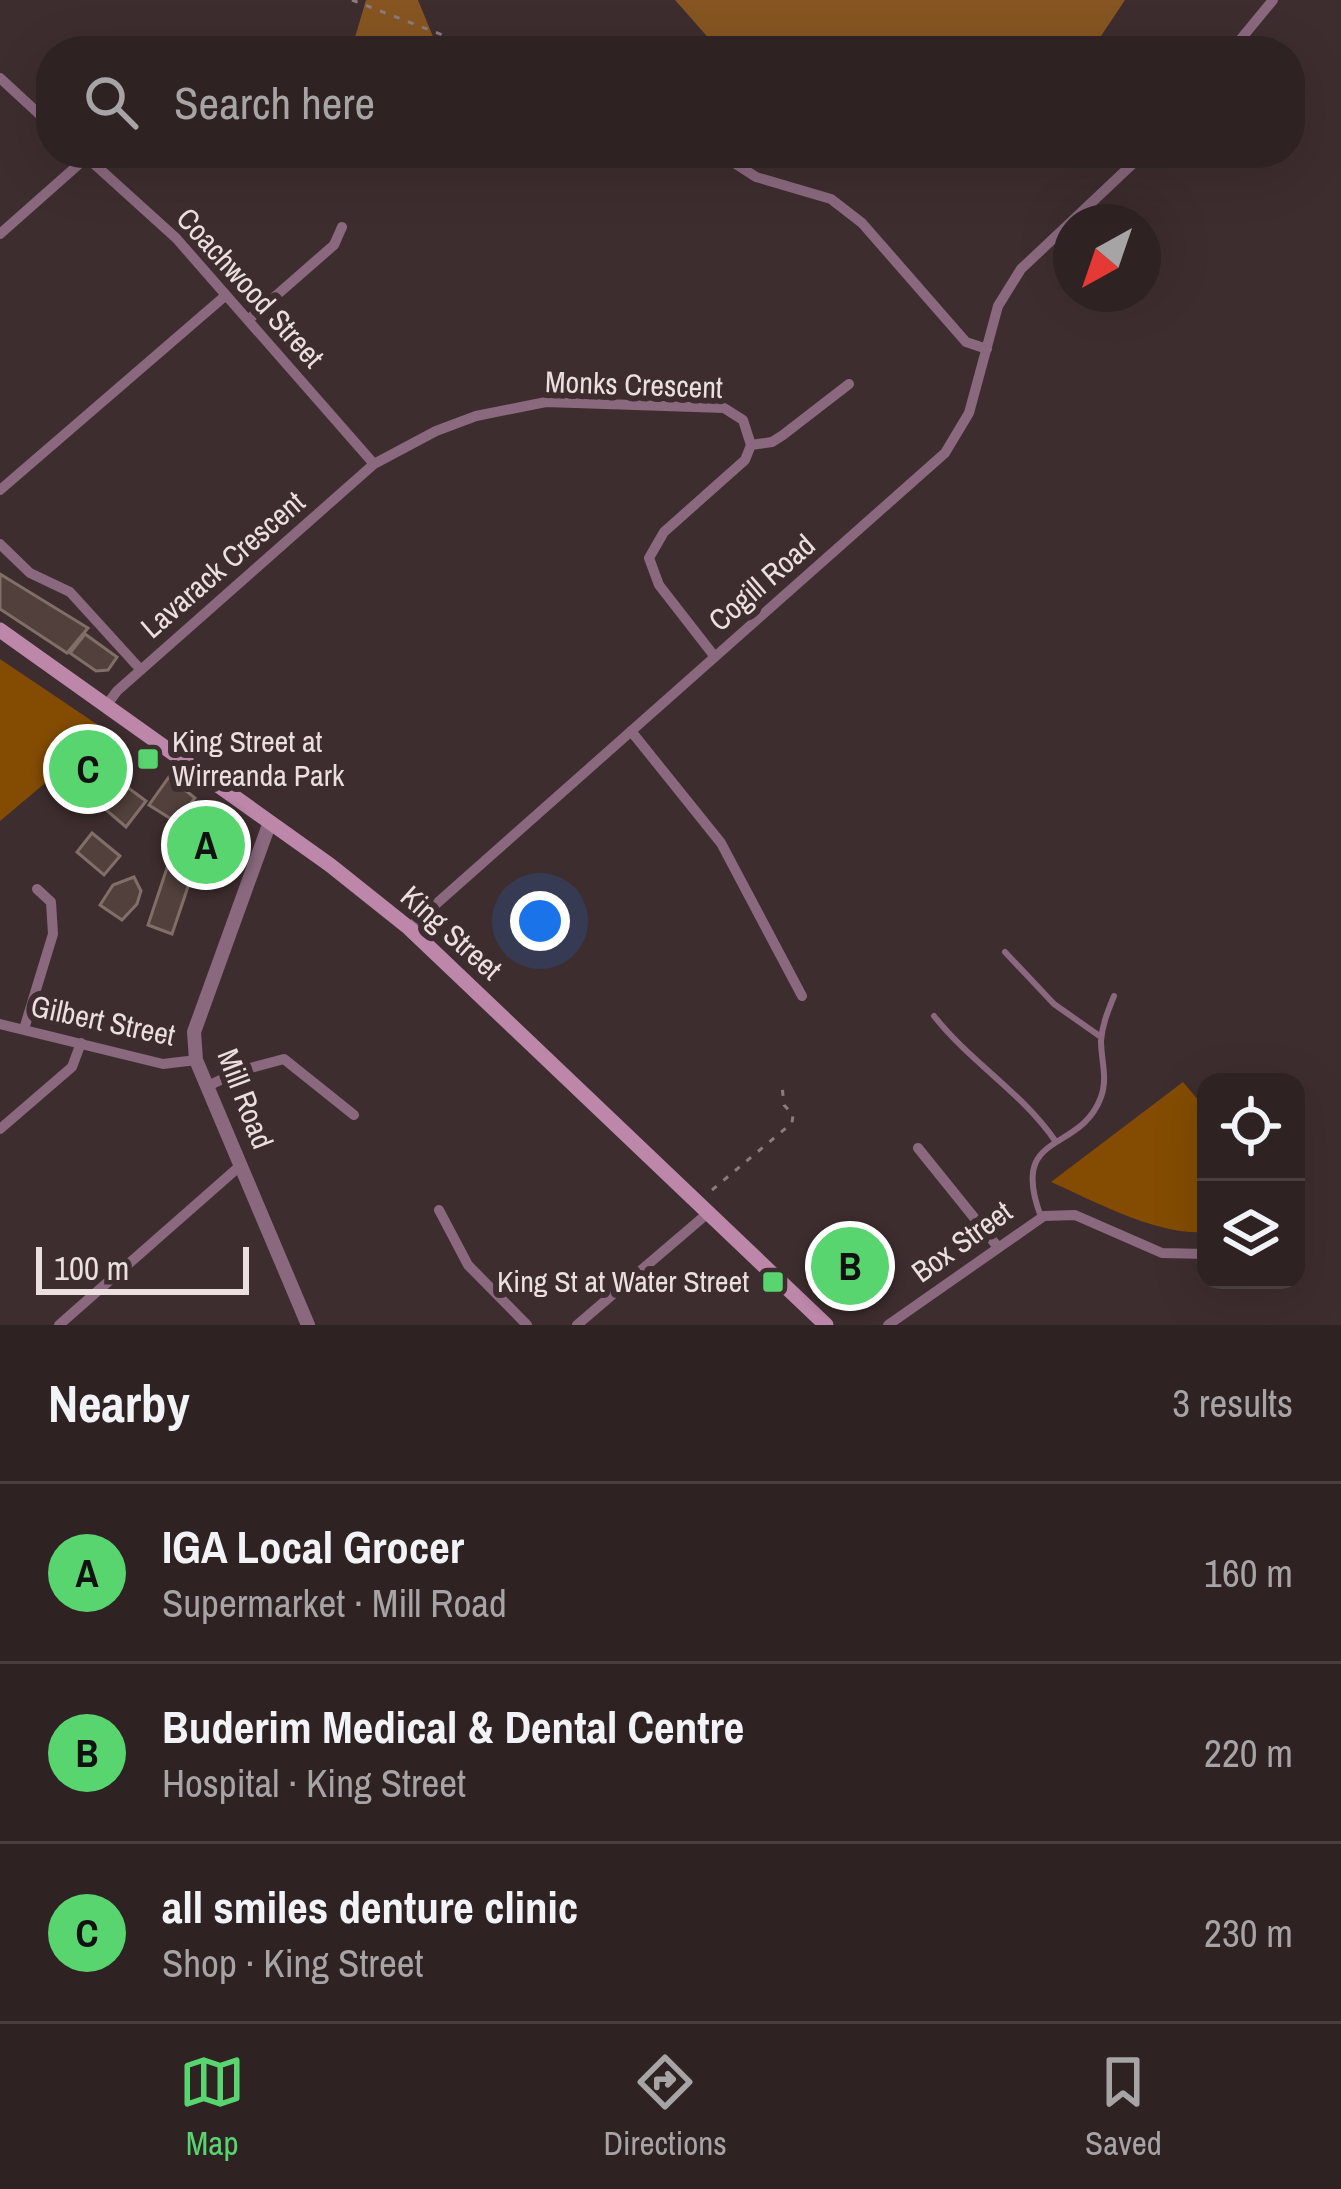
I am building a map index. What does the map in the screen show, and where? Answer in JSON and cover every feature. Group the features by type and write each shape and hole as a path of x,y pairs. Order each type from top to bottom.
{"main road":[{"name":"King Street","path":"0,630 270,822 409,928 826,1325"}],"street":[{"path":"1243,36 1273,0"},
{"path":"0,78 36,111"},
{"path":"0,234 70,168"},
{"name":"Coachwood Street","path":"98,168 176,238 374,464"},
{"path":"742,168 756,177 831,199 862,223 966,342 987,349"},
{"name":"Cogill Road","path":"1090,204 1128,168"},
{"path":"248,320 334,245 342,227"},
{"name":"Cogill Road","path":"409,928 945,453 970,412 998,306 1021,268 1053,239"},
{"path":"0,490 225,296"},
{"path":"715,657 659,585 649,558 664,532 735,472 751,445 772,442 849,385"},
{"name":"Monks Crescent","path":"374,464 476,416 546,402 724,408 743,420 751,445"},
{"name":"Lavarack Crescent","path":"106,706 374,464"},
{"path":"0,544 21,567 79,600 141,670"},
{"path":"631,731 721,843 802,996"},
{"name":"Mill Road","path":"270,822 194,1032 196,1060 308,1325"},
{"path":"24,1029 53,934 51,902 37,889"},
{"name":"Gilbert Street","path":"0,1024 163,1064 196,1060"},
{"path":"0,1130 72,1066 81,1043"},
{"path":"208,1086 239,1071 284,1059 354,1114"},
{"path":"918,1148 998,1246"},
{"path":"59,1325 242,1166"},
{"path":"439,1210 468,1265 527,1325"},
{"path":"577,1325 708,1213"},
{"name":"Box Street","path":"888,1325 1041,1217 1075,1215 1142,1247 1197,1255"}],"lane":[{"path":"1005,952 1054,1004 1102,1037"},
{"path":"1041,1217 1031,1190 1031,1172 1043,1151 1084,1121 1100,1100 1105,1083 1102,1037 1114,996"},
{"path":"934,1016 969,1056 1027,1103 1056,1142"}],"path":[{"path":"352,0 444,36"},
{"path":"712,1190 792,1123 782,1086"}],"shaded area":[{"path":"366,0 418,0 433,36 355,36"},
{"path":"675,0 1125,0 1101,36 707,36"},
{"path":"0,659 107,731 0,821"},
{"path":"1183,1082 1197,1098 1197,1232 1147,1223 1051,1182"}],"building":[{"path":"0,574 88,628 67,653 0,609"},
{"path":"85,634 117,657 108,670 96,671 70,653"},
{"path":"101,751 111,763 77,790 65,775"},
{"path":"169,777 195,798 176,822 149,805"},
{"path":"119,781 146,801 126,827 98,803"},
{"path":"204,807 230,824 236,839 227,865 195,866 172,934 148,925 170,859"},
{"path":"92,833 120,856 104,875 77,852"},
{"path":"134,877 141,891 137,904 122,920 100,905 113,885"}],"place":[{"name":"King Street at Wirreanda Park","path":"148,759"},
{"name":"all smiles denture clinic","path":"88,769"},
{"name":"IGA Local Grocer","path":"206,845"},
{"name":"Buderim Medical & Dental Centre","path":"850,1266"},
{"name":"King St at Water Street","path":"773,1282"}]}
